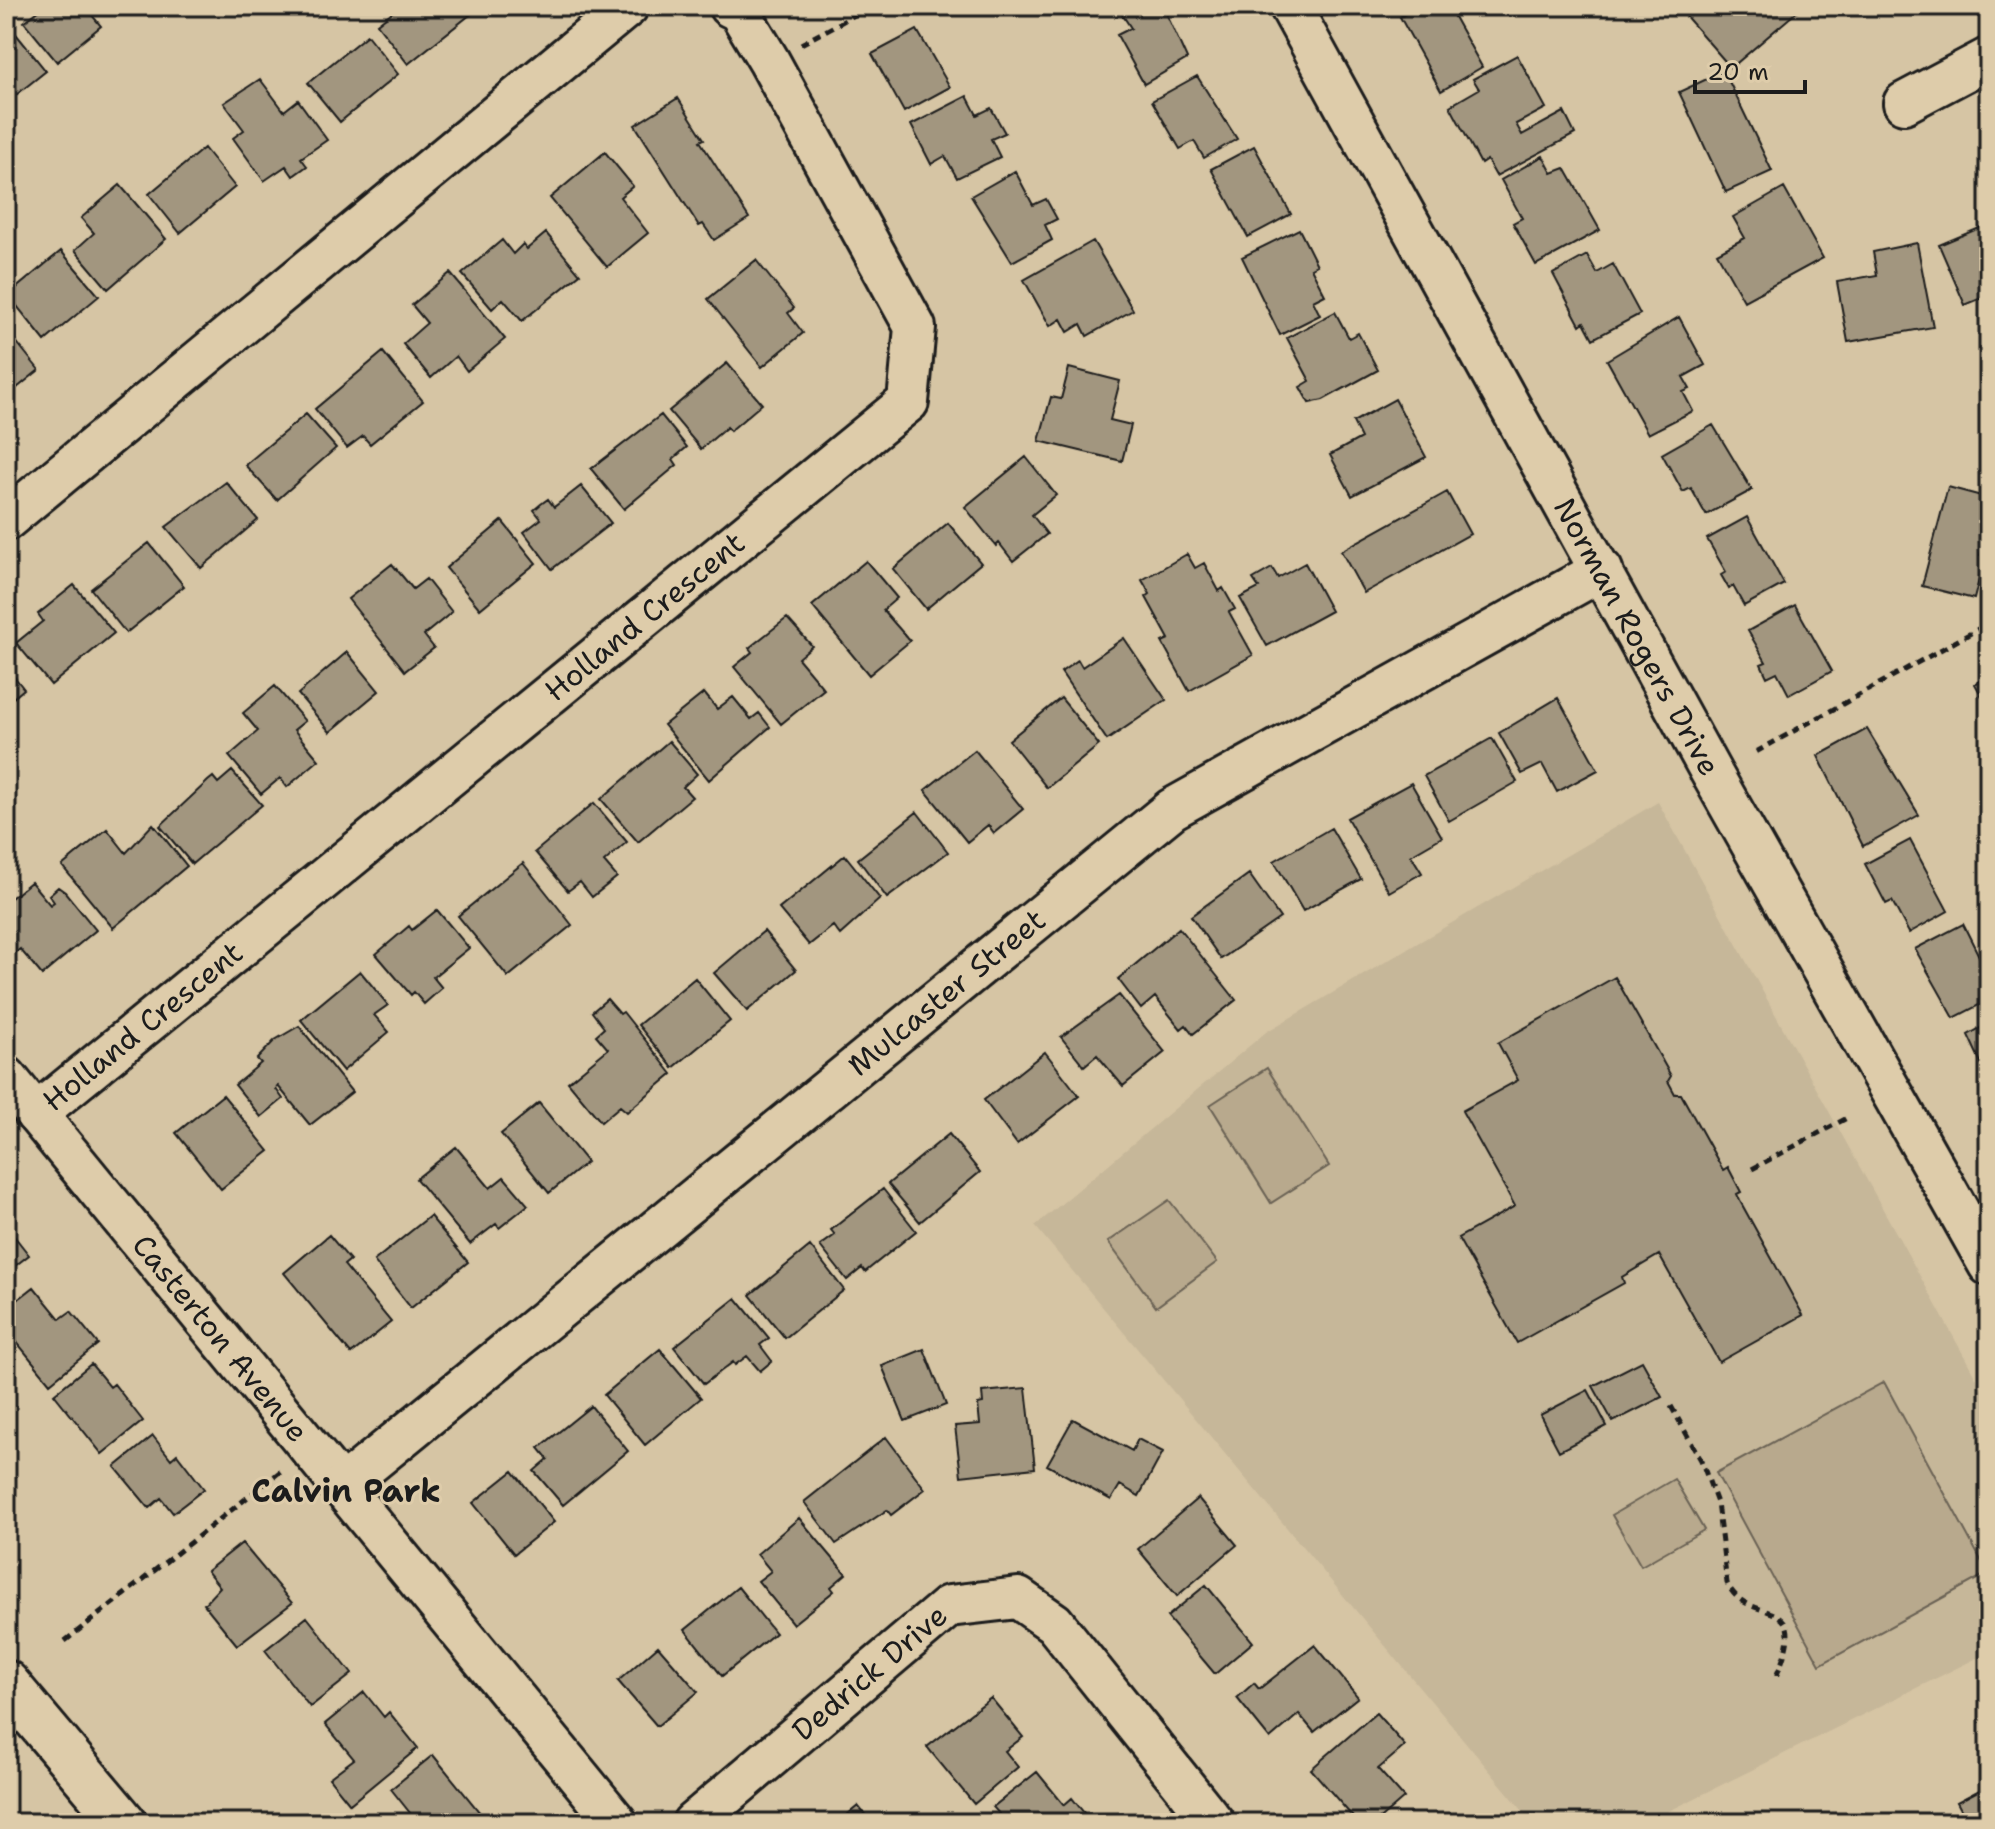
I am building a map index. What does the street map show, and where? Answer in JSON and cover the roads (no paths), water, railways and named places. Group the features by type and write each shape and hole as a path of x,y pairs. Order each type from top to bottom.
{"main road":[{"path":"6,1683 124,1823"}],"street":[{"path":"6,520 628,6"},
{"name":"Holland Crescent","path":"36,1114 908,402 915,327 769,61 739,11 729,6"},
{"name":"Norman Rogers Drive","path":"1290,6 1712,774 1989,1265"},
{"path":"1904,103 1989,58"},
{"name":"Mulcaster Street","path":"341,1487 1172,809 1602,570"},
{"name":"Casterton Avenue","path":"6,1077 617,1823"},
{"name":"Dedrick Drive","path":"693,1823 949,1606 1018,1598 1054,1623 1214,1823"}],"district":[{"name":"Calvin Park","path":"346,1491"}]}
